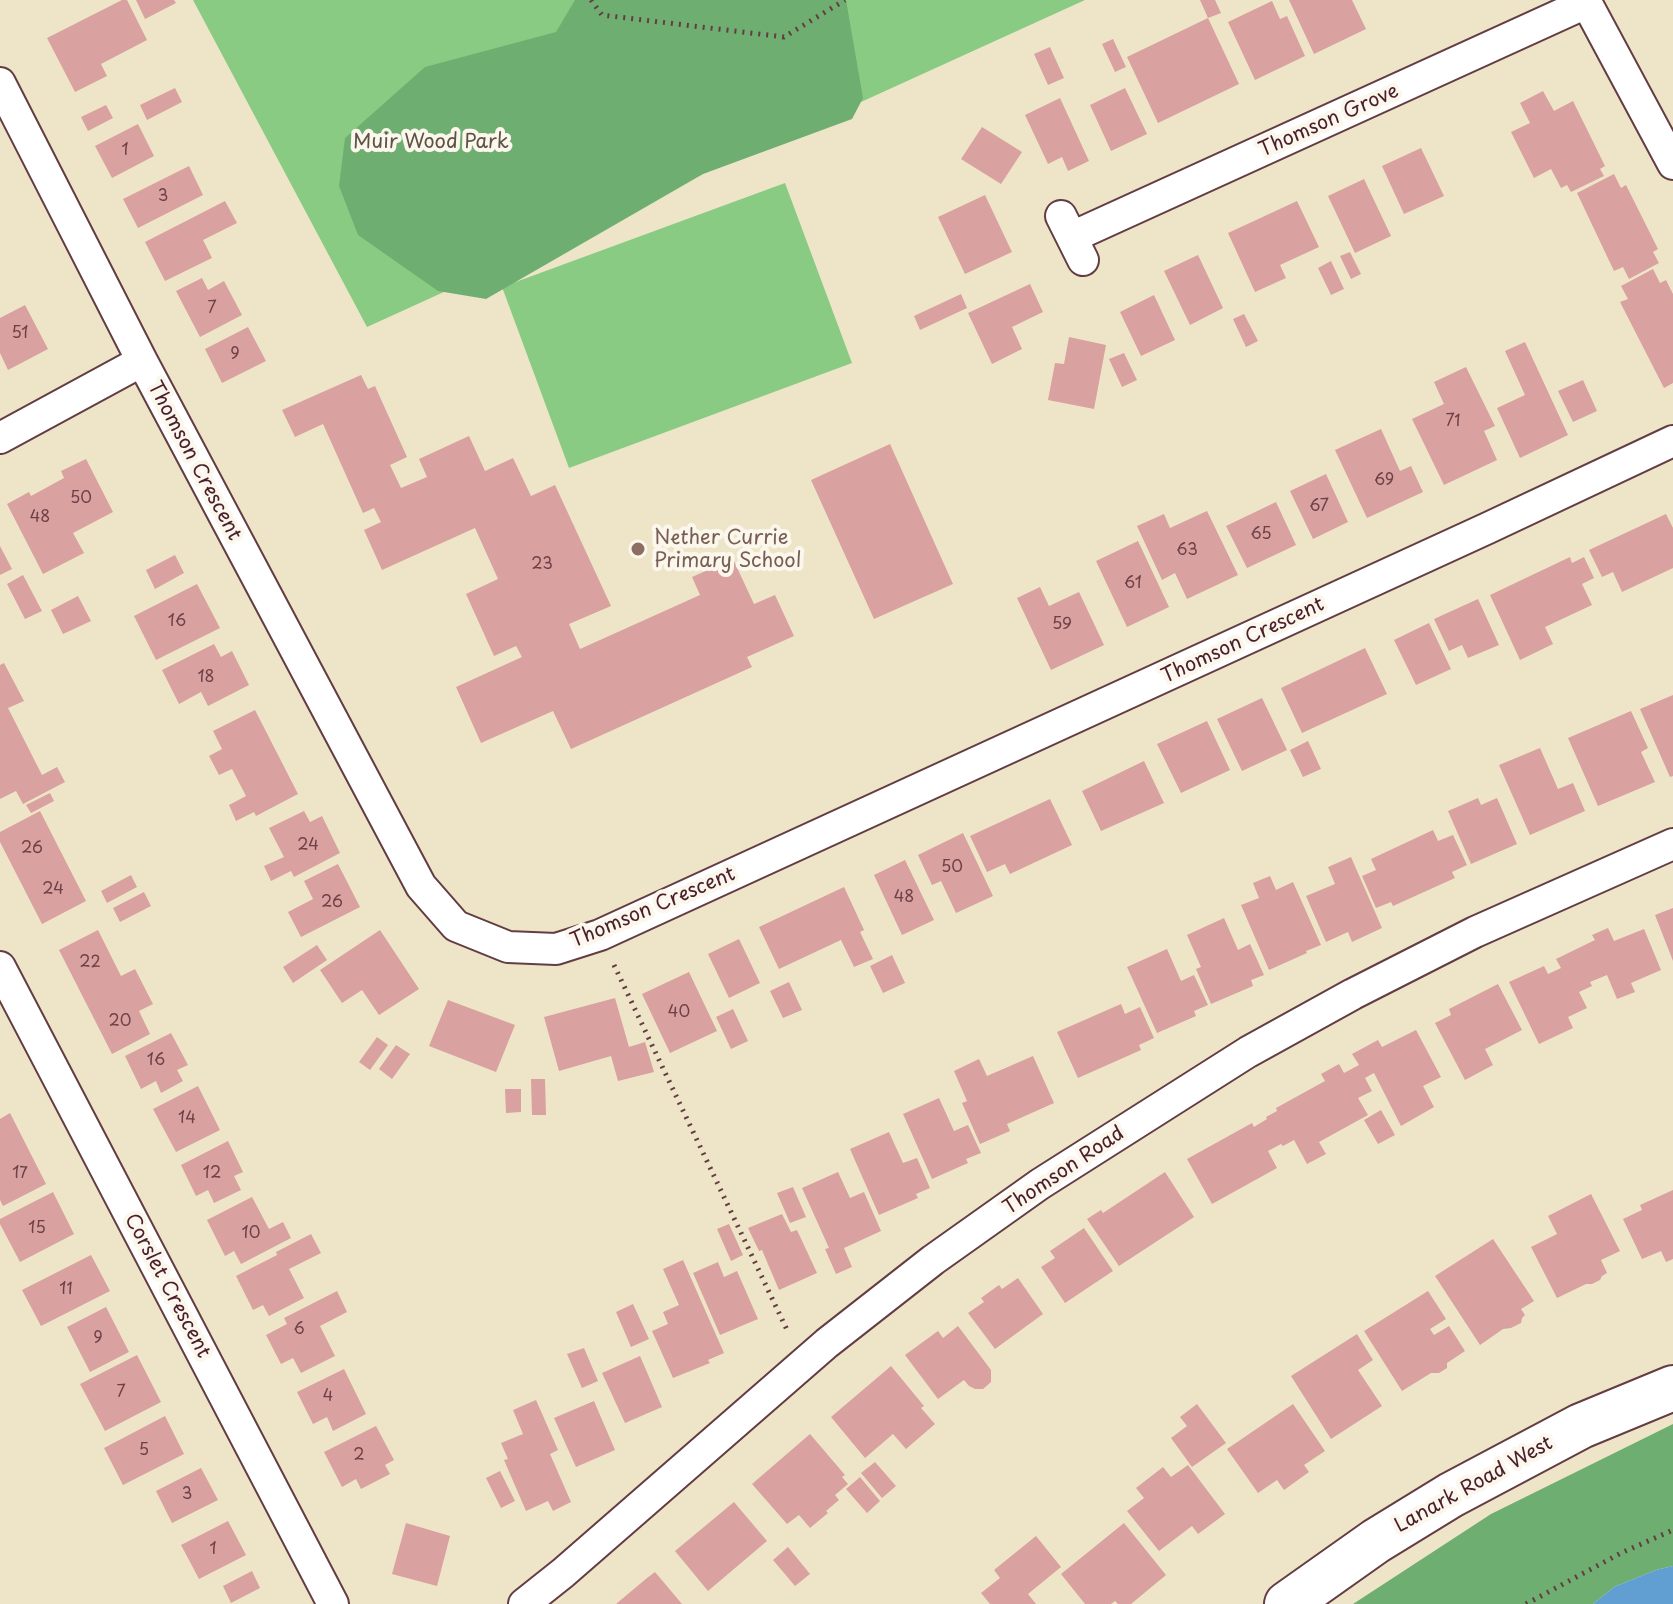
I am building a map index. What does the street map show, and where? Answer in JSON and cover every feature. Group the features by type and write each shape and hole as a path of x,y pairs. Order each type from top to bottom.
{"main road":[{"name":"Lanark Road West","path":"1287,1604 1376,1541 1451,1495 1581,1426 1673,1388"}],"street":[{"path":"1586,2 1673,164"},
{"name":"Thomson Grove","path":"1072,238 1586,2"},
{"name":"Thomson Crescent","path":"0,83 142,361 421,886 456,926 508,947 556,949 600,935 1673,441"},
{"path":"0,438 142,361"},
{"name":"Thomson Road","path":"524,1604 827,1343 933,1260 1040,1184 1248,1052 1353,994 1475,932 1673,844"},
{"name":"Corslet Crescent","path":"0,967 333,1604"}],"path":[{"path":"591,0 602,15 784,37 845,0"},
{"path":"600,935 794,1343 815,1327 827,1343"},
{"path":"1526,1604 1621,1553 1673,1530"}],"green space":[{"name":"Muir Wood Park","path":"193,0 1085,0 367,327"},
{"name":"Muir Wood Park","path":"575,0 846,0 863,98 852,119 703,174 486,299 438,291 358,235 339,186 345,138 425,67 556,32"},
{"path":"785,183 852,363 569,468 502,287"},
{"path":"1673,1424 1673,1566 1614,1587 1593,1604 1353,1604 1491,1514"}],"water":[{"path":"1673,1566 1673,1604 1593,1604 1614,1587"}],"building":[{"path":"127,0 147,40 101,64 107,76 75,92 47,38"},
{"path":"136,0 174,0 176,3 145,19"},
{"path":"1200,0 1215,0 1221,13 1208,18"},
{"path":"1289,0 1352,0 1366,29 1314,54"},
{"path":"1272,1 1280,19 1287,16 1305,56 1255,80 1228,22"},
{"path":"1208,18 1239,84 1158,123 1127,57"},
{"path":"1113,39 1126,67 1115,72 1102,44"},
{"path":"1050,47 1064,78 1048,85 1034,54"},
{"path":"175,88 182,102 147,120 140,105"},
{"path":"1125,88 1147,134 1111,151 1090,105"},
{"path":"1543,91 1554,111 1573,101 1605,166 1600,169 1604,176 1571,192 1567,185 1561,188 1551,169 1534,178 1511,132 1530,123 1520,103"},
{"path":"1060,98 1089,161 1068,171 1062,157 1048,164 1025,115"},
{"path":"106,105 113,118 88,131 81,117"},
{"path":"138,124 154,156 112,178 95,146"},
{"path":"982,127 1022,152 1001,184 961,159"},
{"path":"1421,148 1444,196 1404,214 1382,166"},
{"path":"189,166 203,195 138,228 123,199"},
{"path":"1614,174 1621,188 1626,185 1658,249 1653,252 1659,263 1629,279 1623,267 1614,271 1577,193"},
{"path":"1364,179 1391,236 1355,253 1328,196"},
{"path":"985,195 1012,252 965,274 938,217"},
{"path":"225,201 237,223 203,240 212,258 165,281 145,242"},
{"path":"1297,201 1319,247 1280,265 1286,278 1255,292 1228,233"},
{"path":"1350,252 1361,274 1351,279 1340,256"},
{"path":"1198,255 1223,308 1190,325 1164,271"},
{"path":"1331,261 1344,289 1331,295 1318,268"},
{"path":"1653,269 1660,283 1666,280 1673,294 1673,383 1664,388 1620,302 1628,299 1621,286"},
{"path":"202,278 208,290 224,281 242,315 200,337 176,291"},
{"path":"1030,284 1043,312 1012,327 1022,349 992,364 968,313"},
{"path":"961,294 967,308 920,330 914,316"},
{"path":"1154,295 1175,340 1141,356 1120,312"},
{"path":"25,305 48,349 8,370 0,353 0,318"},
{"path":"1244,314 1258,341 1246,347 1233,319"},
{"path":"248,327 266,361 222,383 205,349"},
{"path":"1069,337 1106,345 1094,409 1048,400 1055,363 1064,364"},
{"path":"1525,342 1568,435 1520,458 1497,408 1525,395 1505,351"},
{"path":"1124,353 1137,380 1122,387 1109,359"},
{"path":"1466,367 1495,426 1484,431 1497,460 1444,485 1412,419 1444,404 1434,382"},
{"path":"361,375 368,389 375,386 407,457 390,465 401,488 427,477 419,459 469,436 485,471 513,458 531,496 555,485 611,606 569,624 580,649 700,595 692,577 733,559 754,604 775,595 794,636 747,657 752,667 571,749 553,711 481,743 456,687 522,657 516,646 494,656 466,594 498,579 475,528 382,570 364,530 381,522 374,508 363,513 323,424 295,437 282,410"},
{"path":"1583,380 1597,411 1573,422 1558,391"},
{"path":"1381,429 1400,471 1411,466 1423,492 1367,518 1335,450"},
{"path":"890,444 953,584 874,619 811,480"},
{"path":"86,459 113,512 73,533 84,553 43,574 7,504 29,492 31,496 64,478 61,471"},
{"path":"1326,474 1348,522 1313,539 1290,491"},
{"path":"1276,502 1296,545 1247,568 1226,526"},
{"path":"1207,511 1238,575 1187,599 1175,573 1162,580 1137,526 1164,514 1170,528"},
{"path":"1666,514 1673,528 1673,568 1622,592 1613,572 1602,577 1589,550"},
{"path":"1138,541 1169,607 1127,627 1096,561"},
{"path":"0,546 12,569 0,575"},
{"path":"175,555 184,573 155,589 146,570"},
{"path":"1570,557 1572,563 1584,557 1594,578 1582,584 1592,605 1545,627 1553,644 1520,660 1490,595"},
{"path":"23,575 42,611 25,619 7,584"},
{"path":"197,584 220,628 156,660 134,616"},
{"path":"1040,587 1049,606 1079,592 1104,645 1051,670 1017,598"},
{"path":"78,596 91,621 63,634 51,610"},
{"path":"1478,599 1499,645 1468,658 1462,645 1449,651 1434,619"},
{"path":"1429,623 1451,669 1416,685 1394,640"},
{"path":"214,644 221,657 232,651 249,685 208,706 201,692 179,704 162,670"},
{"path":"1365,648 1387,694 1302,733 1281,688"},
{"path":"4,663 24,701 8,708 42,775 57,767 65,782 23,804 16,791 0,799 0,665"},
{"path":"1673,695 1673,776 1670,777 1640,709"},
{"path":"1262,698 1287,750 1242,771 1217,719"},
{"path":"255,710 298,794 256,816 254,812 236,821 229,805 246,796 232,769 219,775 209,756 222,749 213,731"},
{"path":"1631,711 1648,748 1641,752 1655,782 1598,806 1568,738"},
{"path":"1207,721 1230,770 1181,793 1157,744"},
{"path":"1308,741 1321,769 1303,777 1290,750"},
{"path":"1540,748 1558,789 1573,783 1585,811 1530,835 1499,765"},
{"path":"1144,761 1164,803 1101,831 1082,791"},
{"path":"50,793 54,801 31,813 26,805"},
{"path":"1478,798 1481,805 1497,798 1517,844 1471,864 1448,811"},
{"path":"1050,799 1072,845 1010,874 1005,864 987,872 970,836"},
{"path":"40,811 86,901 42,924 0,842 0,832"},
{"path":"304,811 310,822 322,816 340,853 294,877 291,871 271,881 264,866 284,857 269,828"},
{"path":"1433,830 1438,841 1453,835 1467,865 1452,872 1455,878 1393,906 1391,902 1376,908 1362,876 1376,870 1371,859"},
{"path":"963,833 993,896 956,913 941,881 932,885 918,855"},
{"path":"1351,857 1382,928 1352,942 1348,932 1326,942 1306,896 1335,884 1328,867"},
{"path":"905,860 934,920 902,935 874,875"},
{"path":"338,864 360,907 301,937 288,912 313,899 304,881"},
{"path":"131,875 137,887 107,903 101,891"},
{"path":"1270,876 1276,890 1293,882 1321,945 1269,970 1241,905 1259,898 1253,883"},
{"path":"844,887 864,930 860,932 873,959 854,967 841,940 779,969 759,927"},
{"path":"144,892 151,906 120,922 113,908"},
{"path":"1673,908 1673,961 1655,915"},
{"path":"1224,918 1238,950 1250,944 1264,975 1251,980 1253,986 1211,1004 1196,969 1201,967 1187,935"},
{"path":"1608,928 1614,941 1644,929 1661,970 1631,983 1635,992 1617,999 1607,975 1590,982 1592,986 1579,992 1587,1008 1568,1017 1573,1028 1539,1044 1509,982 1544,966 1548,974 1561,968 1556,959 1595,940 1592,935"},
{"path":"98,930 121,976 135,969 153,1004 139,1011 150,1034 112,1054 59,950"},
{"path":"380,930 419,989 379,1015 362,990 342,1003 320,970"},
{"path":"739,939 760,983 729,998 708,954"},
{"path":"317,945 327,960 293,983 283,967"},
{"path":"1167,949 1181,981 1194,975 1208,1005 1194,1011 1196,1016 1157,1033 1127,967"},
{"path":"892,955 905,983 883,993 870,966"},
{"path":"689,972 717,1031 670,1053 642,994"},
{"path":"789,982 802,1010 783,1018 770,991"},
{"path":"1498,984 1522,1030 1485,1049 1493,1065 1465,1080 1435,1023 1451,1015 1449,1009"},
{"path":"615,998 629,1047 645,1042 654,1072 618,1081 611,1056 559,1071 544,1017"},
{"path":"448,1000 515,1025 496,1072 429,1046"},
{"path":"1121,1004 1125,1014 1140,1007 1154,1038 1139,1045 1141,1050 1078,1078 1057,1032"},
{"path":"733,1009 748,1041 731,1049 716,1017"},
{"path":"1416,1030 1441,1077 1423,1086 1434,1107 1401,1126 1374,1073 1365,1078 1372,1091 1358,1098 1368,1115 1319,1142 1326,1154 1307,1164 1294,1140 1283,1146 1281,1144 1268,1151 1277,1168 1212,1204 1187,1159 1252,1123 1254,1127 1267,1119 1277,1111 1276,1108 1325,1081 1321,1074 1339,1064 1344,1073 1359,1065 1352,1054 1378,1040 1382,1047"},
{"path":"171,1033 188,1065 177,1070 183,1081 161,1093 156,1081 141,1089 125,1056"},
{"path":"377,1037 388,1045 370,1070 359,1062"},
{"path":"396,1045 410,1054 392,1079 379,1069"},
{"path":"1033,1056 1054,1103 1007,1124 1010,1131 980,1144 962,1103 967,1101 954,1071 979,1059 987,1076"},
{"path":"531,1079 545,1079 546,1115 532,1115"},
{"path":"198,1086 220,1130 176,1152 153,1109"},
{"path":"505,1089 521,1089 521,1112 506,1113"},
{"path":"939,1098 954,1131 968,1125 981,1153 966,1159 968,1163 932,1179 903,1114"},
{"path":"1381,1110 1395,1135 1378,1144 1364,1120"},
{"path":"10,1113 46,1184 3,1206 0,1200 0,1119"},
{"path":"889,1132 903,1163 917,1158 930,1188 916,1194 918,1198 879,1215 850,1149"},
{"path":"228,1141 243,1172 234,1176 241,1190 214,1203 208,1190 196,1196 181,1165"},
{"path":"838,1172 850,1198 864,1192 881,1231 844,1248 852,1267 836,1274 825,1249 829,1248 802,1188"},
{"path":"1165,1172 1194,1217 1119,1266 1087,1219 1101,1210 1103,1213"},
{"path":"793,1187 806,1217 790,1223 777,1193"},
{"path":"1673,1190 1673,1259 1666,1262 1661,1251 1642,1259 1623,1219 1642,1210 1640,1205"},
{"path":"53,1192 74,1234 20,1262 0,1219"},
{"path":"1591,1194 1620,1251 1601,1260 1607,1273 1600,1280 1557,1298 1531,1247 1557,1234 1548,1216"},
{"path":"252,1197 269,1229 283,1222 291,1238 241,1264 234,1251 225,1256 207,1220"},
{"path":"782,1214 791,1232 797,1230 817,1273 779,1290 762,1250 759,1251 748,1228"},
{"path":"729,1224 743,1255 731,1261 717,1229"},
{"path":"1084,1228 1113,1271 1065,1303 1041,1267 1055,1258 1050,1251"},
{"path":"311,1234 321,1253 289,1269 304,1298 269,1316 263,1305 253,1310 236,1276"},
{"path":"1493,1239 1534,1301 1521,1309 1525,1315 1521,1323 1503,1329 1480,1345 1435,1276"},
{"path":"91,1255 110,1291 41,1326 22,1290"},
{"path":"683,1260 724,1353 708,1360 710,1363 673,1378 652,1331 668,1324 663,1312 679,1305 663,1269"},
{"path":"718,1262 724,1277 737,1271 758,1319 720,1335 693,1273"},
{"path":"1018,1278 1043,1314 995,1349 968,1313 984,1302 981,1298 999,1285 1002,1289"},
{"path":"337,1291 347,1312 320,1326 335,1356 301,1373 293,1358 281,1364 266,1335 287,1324 284,1318"},
{"path":"1428,1291 1446,1319 1430,1329 1434,1335 1449,1326 1465,1351 1447,1363 1447,1368 1431,1373 1402,1391 1364,1331"},
{"path":"633,1304 649,1339 631,1347 616,1312"},
{"path":"106,1307 129,1352 90,1372 67,1327"},
{"path":"958,1326 991,1370 991,1382 983,1389 975,1389 964,1380 938,1399 905,1355 938,1331 943,1338"},
{"path":"1357,1334 1373,1360 1358,1370 1382,1406 1331,1439 1291,1376"},
{"path":"584,1348 598,1381 582,1388 567,1354"},
{"path":"137,1355 161,1402 105,1431 80,1384"},
{"path":"640,1356 662,1407 625,1423 602,1373"},
{"path":"891,1366 935,1424 906,1449 893,1434 865,1458 831,1417"},
{"path":"344,1369 366,1414 333,1431 327,1417 313,1424 297,1392"},
{"path":"536,1400 558,1450 550,1454 571,1502 553,1511 548,1501 526,1511 504,1460 508,1459 501,1443 523,1434 513,1410"},
{"path":"594,1401 615,1450 576,1467 554,1418"},
{"path":"1197,1404 1226,1443 1192,1467 1171,1438 1187,1426 1180,1417"},
{"path":"1293,1404 1325,1451 1304,1465 1309,1472 1284,1490 1277,1480 1258,1493 1227,1449"},
{"path":"165,1416 184,1454 123,1485 104,1448"},
{"path":"376,1426 394,1460 385,1465 390,1474 361,1489 356,1479 342,1487 324,1452"},
{"path":"810,1434 845,1475 842,1477 848,1484 835,1495 839,1500 826,1511 828,1513 810,1528 799,1515 787,1524 752,1484"},
{"path":"875,1462 896,1486 882,1498 861,1473"},
{"path":"1188,1465 1225,1514 1198,1534 1192,1526 1159,1551 1127,1511 1144,1498 1136,1488 1163,1467 1171,1477"},
{"path":"201,1468 218,1500 172,1523 156,1491"},
{"path":"500,1471 515,1501 501,1508 486,1478"},
{"path":"860,1477 880,1501 867,1513 846,1489"},
{"path":"734,1502 767,1541 708,1591 675,1551"},
{"path":"228,1521 246,1555 199,1579 181,1545"},
{"path":"406,1523 450,1536 437,1586 392,1574"},
{"path":"1124,1523 1166,1575 1131,1604 1115,1601 1111,1604 1085,1604 1061,1574"},
{"path":"1036,1536 1061,1567 1028,1594 1036,1604 990,1604 981,1593 1000,1578 994,1570"},
{"path":"788,1547 810,1574 795,1586 773,1560"},
{"path":"252,1571 260,1588 231,1603 223,1586"},
{"path":"655,1572 682,1604 616,1604 647,1578"}],"place":[{"name":"Nether Currie Primary School","path":"638,549"}]}
